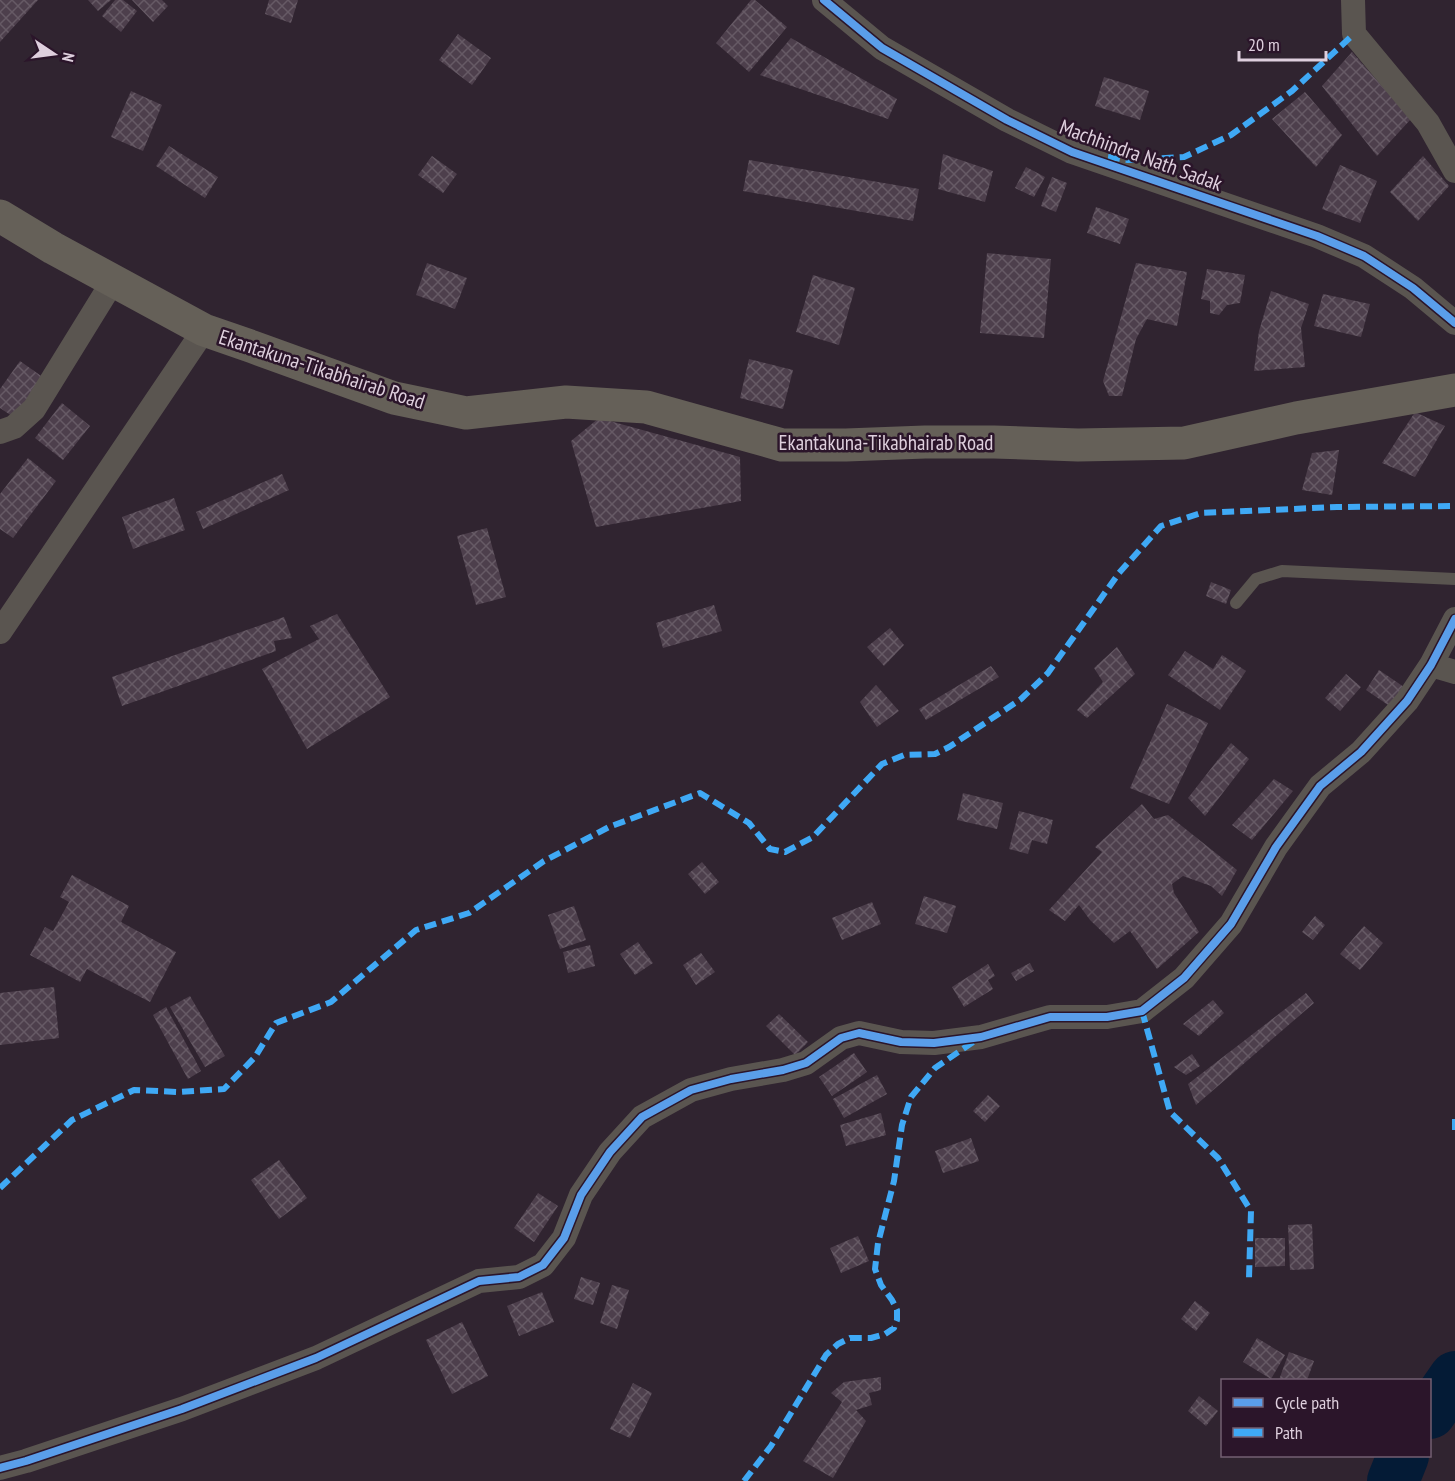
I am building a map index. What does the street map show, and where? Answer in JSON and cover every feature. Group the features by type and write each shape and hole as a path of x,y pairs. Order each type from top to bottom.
{"main road":[{"name":"Ekantakuna-Tikabhairab Road","path":"0,216 53,248 204,330 394,398 466,413 566,402 646,407 782,445 925,442 1078,445 1184,443 1296,418 1455,390"}],"street":[{"name":"Machhindra Nath Sadak","path":"824,0 882,48 1007,120 1072,152 1317,236 1364,256 1413,288 1455,323"},
{"path":"1353,0 1354,33 1428,123 1455,171"},
{"path":"0,432 14,427 34,409 113,281"},
{"path":"0,632 204,330"},
{"path":"0,1468 194,1405 316,1358 479,1281 519,1277 543,1265 564,1238 581,1195 610,1152 642,1117 691,1090 806,1063 841,1038 859,1033 901,1042 934,1043 981,1037 1050,1017 1107,1017 1142,1011 1184,978 1231,924 1276,847 1320,786 1362,752 1407,701 1431,665 1455,619"},
{"path":"1431,665 1455,672"}],"lane":[{"path":"1236,603 1256,579 1282,571 1455,579"}],"building":[{"path":"0,0 38,0 0,42"},
{"path":"88,0 111,0 98,11"},
{"path":"115,0 123,0 137,11 121,32 102,16"},
{"path":"132,0 162,0 168,6 153,22"},
{"path":"269,0 298,0 291,23 265,14"},
{"path":"751,0 755,0 787,27 749,72 716,43"},
{"path":"458,34 491,58 472,85 439,60"},
{"path":"791,38 897,99 888,119 760,75"},
{"path":"1352,52 1411,119 1377,156 1322,86"},
{"path":"1104,77 1149,91 1140,120 1095,106"},
{"path":"131,91 162,105 143,151 111,137"},
{"path":"1305,92 1342,135 1316,167 1272,119"},
{"path":"169,146 218,177 205,198 156,166"},
{"path":"943,154 993,171 985,202 938,189"},
{"path":"432,156 457,174 443,193 418,175"},
{"path":"1423,156 1449,186 1418,221 1390,192"},
{"path":"749,160 919,189 913,221 743,191"},
{"path":"1340,165 1377,181 1360,223 1322,209"},
{"path":"1026,167 1045,177 1034,197 1015,188"},
{"path":"1052,177 1067,183 1056,212 1041,206"},
{"path":"1096,207 1129,219 1120,244 1087,233"},
{"path":"987,253 1051,259 1044,338 980,333"},
{"path":"427,263 467,278 455,309 416,295"},
{"path":"1136,263 1187,272 1177,326 1147,319 1136,339 1122,396 1109,396 1103,381"},
{"path":"1207,269 1245,275 1240,303 1227,305 1219,315 1210,313 1210,301 1201,299"},
{"path":"813,275 855,288 839,345 796,332"},
{"path":"1271,291 1309,304 1301,328 1305,367 1254,371 1259,331"},
{"path":"1323,294 1370,304 1361,337 1314,326"},
{"path":"749,359 793,370 783,409 740,398"},
{"path":"20,361 44,378 15,418 0,408 0,389"},
{"path":"62,403 90,426 63,460 35,438"},
{"path":"1415,412 1445,426 1415,477 1382,463"},
{"path":"599,418 740,457 741,501 596,527 571,441"},
{"path":"1339,450 1332,495 1302,490 1312,453"},
{"path":"28,458 56,481 13,538 0,529 0,494"},
{"path":"282,474 289,490 203,529 196,512"},
{"path":"174,498 185,530 133,549 122,517"},
{"path":"487,528 506,597 476,605 457,536"},
{"path":"1211,582 1231,590 1226,604 1206,596"},
{"path":"714,605 722,631 663,648 656,623"},
{"path":"337,614 390,697 307,749 262,669 319,639 310,626"},
{"path":"284,617 292,638 274,641 276,651 122,706 112,677"},
{"path":"890,628 904,645 884,666 867,647"},
{"path":"1117,647 1135,674 1087,718 1077,710 1103,682 1094,668"},
{"path":"1185,651 1213,669 1222,655 1246,671 1220,710 1168,675"},
{"path":"991,666 999,677 926,720 919,709"},
{"path":"1379,670 1404,687 1391,707 1366,690"},
{"path":"1346,674 1361,687 1340,711 1325,698"},
{"path":"876,685 899,711 877,727 860,702"},
{"path":"1167,704 1208,723 1169,804 1130,788"},
{"path":"1231,743 1249,759 1205,816 1188,798"},
{"path":"1274,779 1293,791 1252,840 1232,825"},
{"path":"963,793 1003,803 997,829 957,820"},
{"path":"1142,804 1154,819 1168,815 1237,870 1222,896 1211,886 1183,876 1172,884 1174,893 1199,932 1157,969 1130,931 1114,943 1090,920 1079,905 1065,921 1049,910 1102,852 1095,847"},
{"path":"1019,811 1053,820 1047,844 1032,840 1028,854 1009,849"},
{"path":"702,862 719,882 705,894 688,874"},
{"path":"72,875 129,906 121,922 176,952 150,1002 87,969 80,982 30,955 45,927 53,931 69,902 60,897"},
{"path":"924,896 956,906 947,933 915,924"},
{"path":"872,902 881,924 842,940 832,918"},
{"path":"574,906 586,940 560,949 548,915"},
{"path":"1315,916 1325,925 1313,940 1302,932"},
{"path":"1364,926 1383,943 1360,970 1340,954"},
{"path":"638,942 653,963 635,975 620,954"},
{"path":"590,945 595,966 568,973 563,952"},
{"path":"701,953 715,972 696,985 683,965"},
{"path":"1030,963 1034,971 1016,981 1011,973"},
{"path":"988,964 995,976 988,980 993,989 964,1007 952,987"},
{"path":"54,987 59,1038 0,1045 0,993"},
{"path":"1306,993 1314,1003 1196,1105 1188,1084"},
{"path":"190,996 225,1056 205,1067 170,1007"},
{"path":"1213,1000 1224,1013 1199,1036 1183,1024"},
{"path":"166,1007 201,1071 188,1079 153,1015"},
{"path":"779,1014 808,1042 795,1055 766,1026"},
{"path":"854,1053 867,1072 832,1096 819,1077"},
{"path":"1192,1054 1200,1066 1186,1075 1174,1067"},
{"path":"877,1075 887,1094 844,1118 833,1099"},
{"path":"988,1095 1000,1106 985,1122 973,1111"},
{"path":"881,1113 886,1135 846,1146 840,1125"},
{"path":"971,1138 979,1161 943,1173 935,1151"},
{"path":"279,1160 307,1198 279,1219 251,1180"},
{"path":"538,1193 558,1206 534,1242 514,1228"},
{"path":"1312,1224 1314,1269 1290,1270 1288,1225"},
{"path":"858,1236 869,1261 841,1273 830,1248"},
{"path":"1255,1238 1285,1238 1285,1266 1255,1267"},
{"path":"581,1277 600,1283 593,1305 574,1299"},
{"path":"612,1285 629,1290 617,1329 600,1323"},
{"path":"542,1292 554,1322 519,1336 507,1306"},
{"path":"1195,1301 1210,1313 1196,1331 1181,1319"},
{"path":"462,1322 488,1376 452,1394 426,1340"},
{"path":"1257,1338 1285,1355 1271,1379 1243,1362"},
{"path":"1289,1352 1314,1361 1307,1379 1279,1379"},
{"path":"881,1377 881,1390 869,1393 872,1405 856,1410 866,1421 833,1478 803,1461 842,1402 831,1393 844,1382"},
{"path":"633,1383 652,1393 630,1438 610,1429"},
{"path":"1199,1396 1218,1411 1206,1426 1188,1411"}],"waterway":[{"path":"1431,1412 1455,1377"},
{"path":"1393,1481 1403,1457"}],"marked path":[{"path":"1108,157 1128,160 1184,157 1231,135 1292,91 1354,34"},
{"path":"0,1188 72,1120 134,1090 178,1092 224,1089 255,1057 276,1023 331,1002 416,930 469,913 544,861 609,827 700,793 749,823 770,849 785,852 813,837 882,764 904,755 935,754 1021,699 1048,673 1119,573 1161,526 1201,513 1337,507 1455,506"},
{"path":"1142,1011 1170,1112 1218,1158 1251,1211 1249,1278"},
{"path":"744,1481 771,1446 826,1355 838,1344 850,1338 871,1338 885,1334 894,1328 897,1310 881,1285 875,1269 878,1243 894,1181 902,1125 911,1097 935,1068 976,1040"},
{"path":"1455,1119 1455,1130"}],"cycle path":[{"path":"824,0 882,48 1007,120 1072,152 1317,236 1364,256 1413,288 1455,323"},
{"path":"0,1468 182,1409 316,1358 479,1281 519,1277 543,1265 564,1238 581,1195 610,1152 642,1117 691,1090 806,1063 841,1038 859,1033 901,1042 934,1043 981,1037 1050,1017 1107,1017 1142,1011 1184,978 1231,924 1276,847 1320,786 1361,752 1407,701 1431,665 1455,619"}]}
